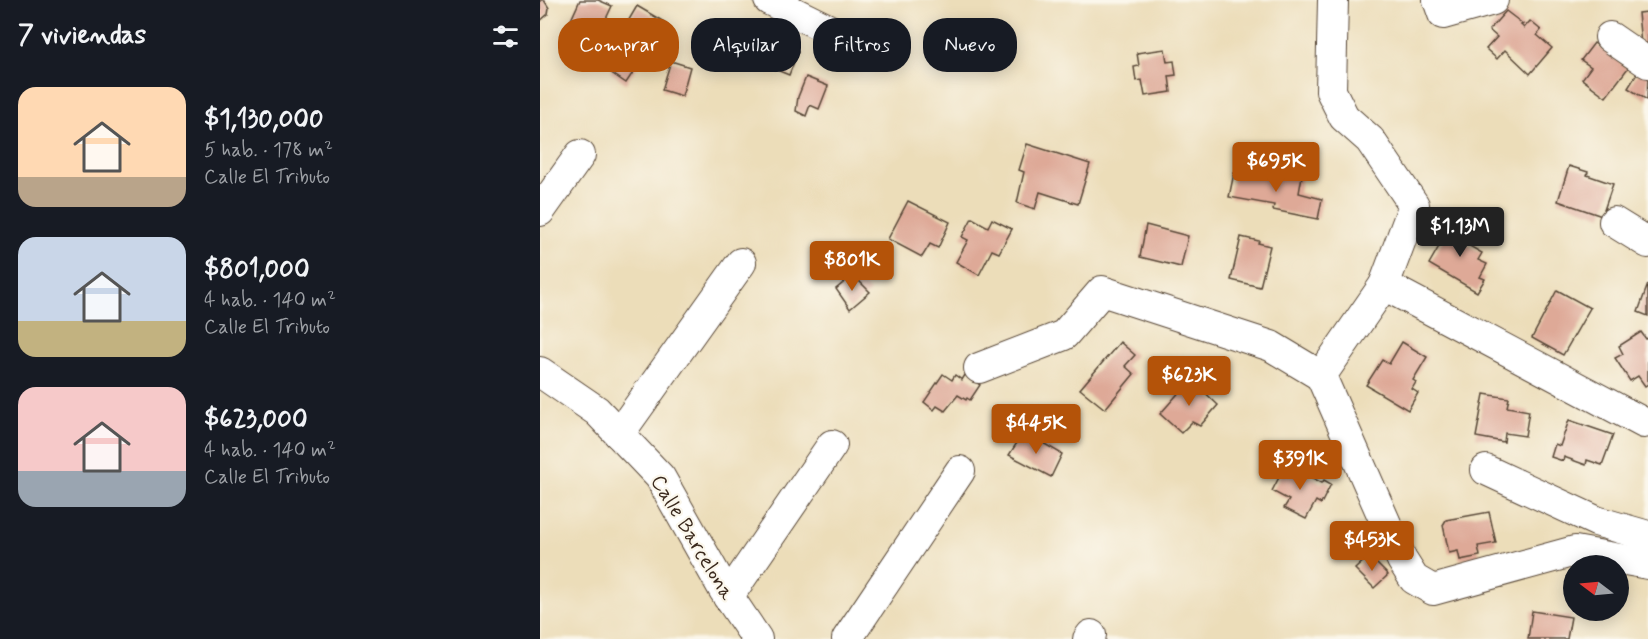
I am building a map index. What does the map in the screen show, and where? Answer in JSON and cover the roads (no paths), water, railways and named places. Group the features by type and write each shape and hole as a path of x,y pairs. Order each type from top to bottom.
{"street":[{"path":"770,0 813,22"},
{"path":"1321,376 1384,285 1414,205 1370,140 1344,117 1331,91 1333,0"},
{"path":"1438,0 1443,14 1493,0"},
{"path":"1610,37 1648,63"},
{"path":"540,211 580,155"},
{"path":"1614,222 1648,243"},
{"path":"619,434 741,263"},
{"path":"1384,285 1644,423"},
{"path":"979,368 1064,335 1102,291 1271,346 1321,376 1402,560 1414,579 1433,590 1575,551 1648,564"},
{"name":"Calle Barcelona","path":"540,372 597,411 660,477 728,597 757,639"},
{"path":"728,597 832,445"},
{"path":"1486,470 1596,521 1648,536"},
{"path":"847,639 960,471"}]}
